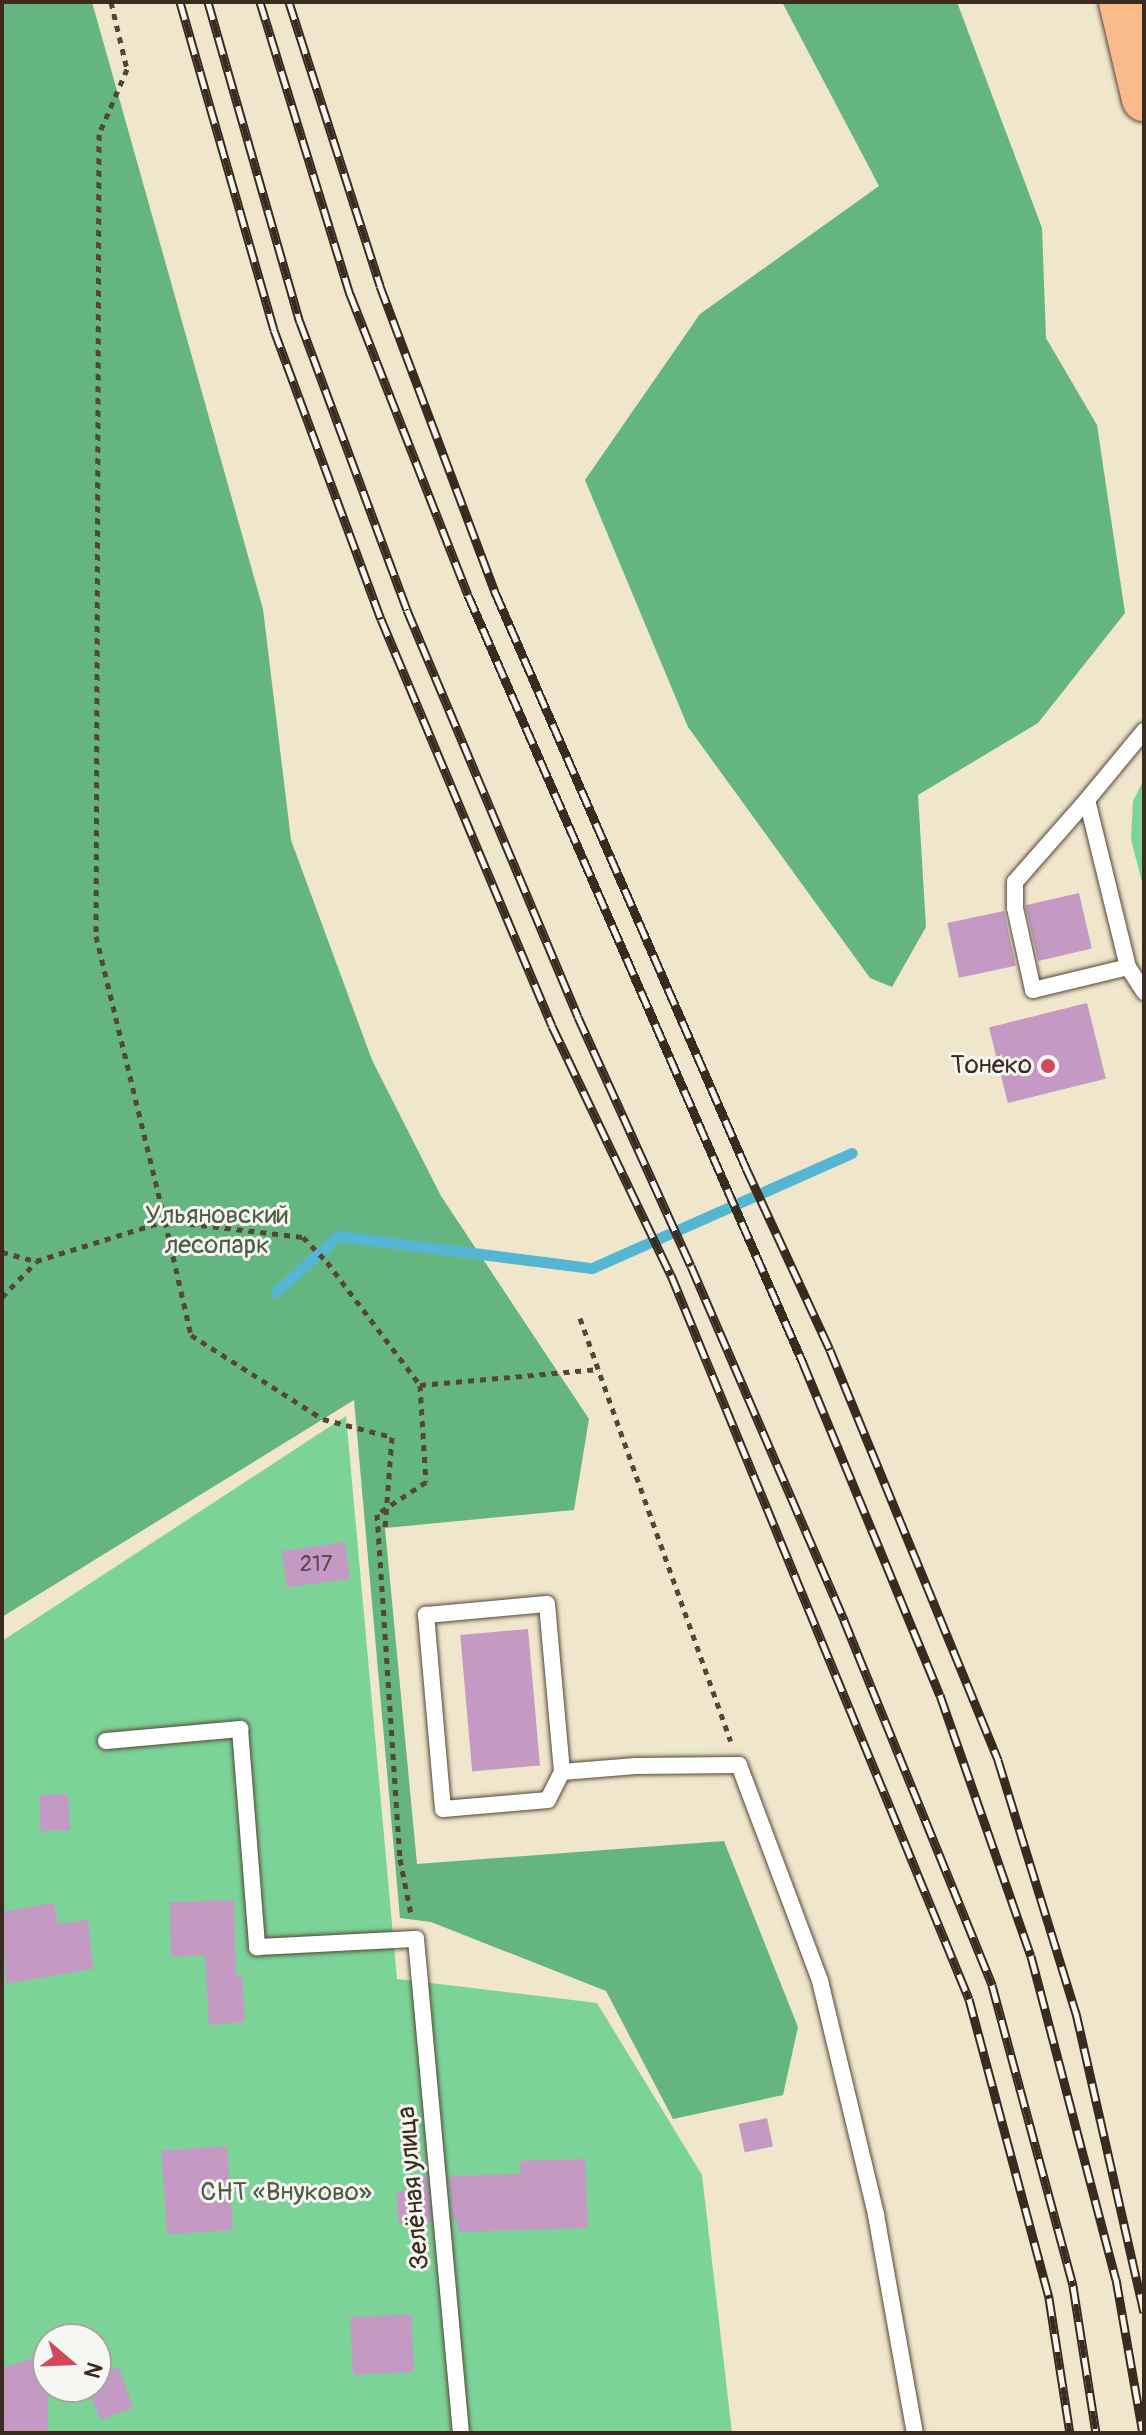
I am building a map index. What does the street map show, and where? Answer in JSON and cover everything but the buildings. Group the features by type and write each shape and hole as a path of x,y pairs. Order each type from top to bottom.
{"highway":[{"path":"1121,2 1144,99"}],"lane":[{"path":"1128,967 1033,990 1015,908 1015,882 1144,731"},
{"path":"1087,800 1128,967 1144,992"},
{"path":"547,1604 562,1772 548,1800 443,1809 426,1615 547,1604"},
{"path":"106,1741 240,1729 257,1947 416,1939"},
{"path":"562,1772 636,1766 739,1765 820,1981 876,2215 915,2433"},
{"name":"Зелёная улица","path":"416,1939 461,2433"}],"path":[{"path":"111,2 127,69 99,134 96,936 191,1335 323,1419 392,1437 385,1528"},
{"path":"2,1297 36,1261 165,1221 303,1237 327,1262 420,1385 426,1482 377,1514 400,1859 416,1939"},
{"path":"2,1252 36,1261"},
{"path":"580,1318 739,1765"},
{"path":"420,1385 599,1369"}],"green space":[{"name":"Ульяновский лесопарк","path":"2,2 92,2 263,609 291,840 372,1060 441,1196 589,1419 574,1510 385,1528 417,1864 724,1841 798,2027 783,2095 673,2119 606,1991 431,1922 400,1918 354,1400 2,1617"},
{"path":"782,2 957,2 1042,228 1046,338 1097,425 1125,613 1038,723 918,795 926,927 892,987 870,978 688,727 585,480 700,314 879,186"},
{"path":"1144,779 1144,890 1131,839 1133,801"},
{"name":"СНТ «Внуково»","path":"346,1416 397,1979 597,2003 702,2175 732,2433 2,2433 2,1641"}],"waterway":[{"path":"276,1292 338,1236 592,1268 852,1153"}],"railway":[{"path":"180,2 274,330 381,619 552,1026 671,1275 969,1999 1049,2298 1070,2433"},
{"path":"208,2 300,322 407,610 578,1017 691,1266 844,1620 992,1985 1073,2286 1096,2433"},
{"path":"260,2 350,294 468,595 803,1363 940,1695 1031,1956 1116,2279 1143,2433"},
{"path":"289,2 380,286 495,592 746,1168 830,1350 998,1760 1076,2013 1144,2312"}],"place":[{"name":"Тонеко","path":"1048,1066"}]}
